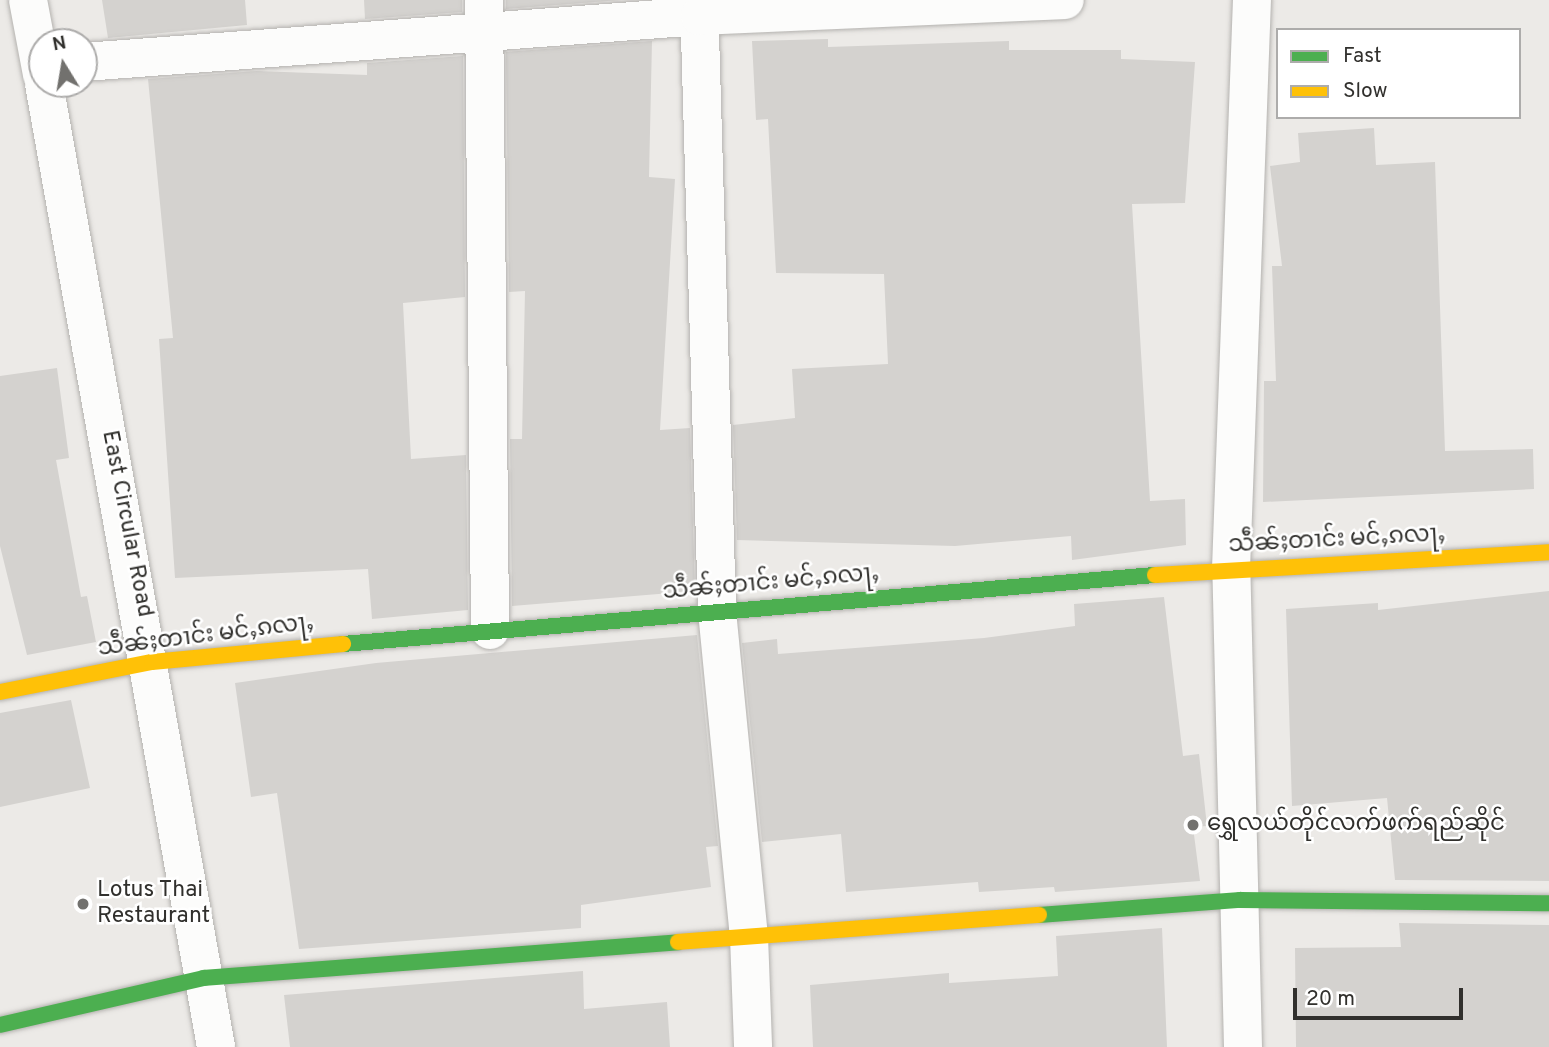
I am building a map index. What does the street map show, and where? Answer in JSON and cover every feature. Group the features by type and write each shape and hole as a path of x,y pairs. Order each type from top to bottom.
{"street":[{"path":"0,4 22,0"},
{"name":"East Circular Road","path":"28,0 33,28"},
{"path":"98,60 483,15 1065,0"},
{"path":"1243,1047 1231,569 1252,0"},
{"path":"699,8 717,611 749,936 753,1047"},
{"path":"483,15 490,630"},
{"name":"East Circular Road","path":"47,98 152,662 216,1047"},
{"name":"သဵၼ်ႈတၢင်း မင်ႇၵလႃႇ","path":"0,692 152,662 490,630 1231,569 1549,552"},
{"path":"0,1025 204,978 1240,900 1549,903"}],"building":[{"path":"102,0 245,0 247,25 108,38"},
{"path":"364,0 462,0 462,12 365,19"},
{"path":"506,0 621,0 506,9"},
{"path":"828,39 828,47 1009,41 1009,50 1121,50 1121,59 1195,62 1185,203 1132,204 1150,501 1185,499 1186,545 1072,560 1071,536 955,546 737,540 733,425 795,418 792,369 888,364 884,274 776,273 768,119 756,120 752,41"},
{"path":"652,41 649,177 675,179 660,430 690,428 695,591 512,606 510,439 522,439 525,291 509,292 506,52"},
{"path":"463,56 465,297 403,303 411,459 466,455 468,610 372,619 368,569 175,578 159,339 173,338 148,79 256,71 367,75 367,63"},
{"path":"1374,128 1376,165 1435,162 1445,451 1533,449 1534,489 1263,502 1264,381 1276,381 1272,266 1282,266 1270,166 1300,162 1298,133"},
{"path":"57,368 69,458 56,460 81,597 87,596 96,642 27,655 0,546 0,376"},
{"path":"1549,591 1549,881 1395,880 1387,798 1292,806 1286,609 1378,603 1378,610"},
{"path":"1164,597 1183,756 1199,754 1207,826 1193,827 1200,881 1055,892 1054,887 979,892 978,882 846,892 841,834 762,842 742,643 777,639 778,654 984,638 1075,626 1074,604"},
{"path":"697,635 718,846 706,847 711,887 581,905 581,928 299,949 277,793 251,797 235,683 376,663"},
{"path":"71,700 90,788 0,807 0,713"},
{"path":"1399,923 1549,925 1549,1047 1296,1047 1295,948 1401,947"},
{"path":"1162,928 1167,1047 813,1047 810,985 949,973 949,983 1058,976 1056,936"},
{"path":"583,971 584,1009 667,1002 670,1047 290,1047 284,995"}],"traffic: fast":[{"path":"343,644 1155,575"},
{"path":"1039,915 1240,900 1549,903"},
{"path":"0,1025 204,978 678,942"}],"traffic: slow":[{"path":"1155,575 1549,552"},
{"path":"0,692 152,662 343,644"},
{"path":"678,942 1039,915"}],"place":[{"name":"ရွှေလယ်တိုင်လက်ဖက်ရည်ဆိုင်","path":"1193,825"},
{"name":"Lotus Thai Restaurant","path":"83,904"}]}
